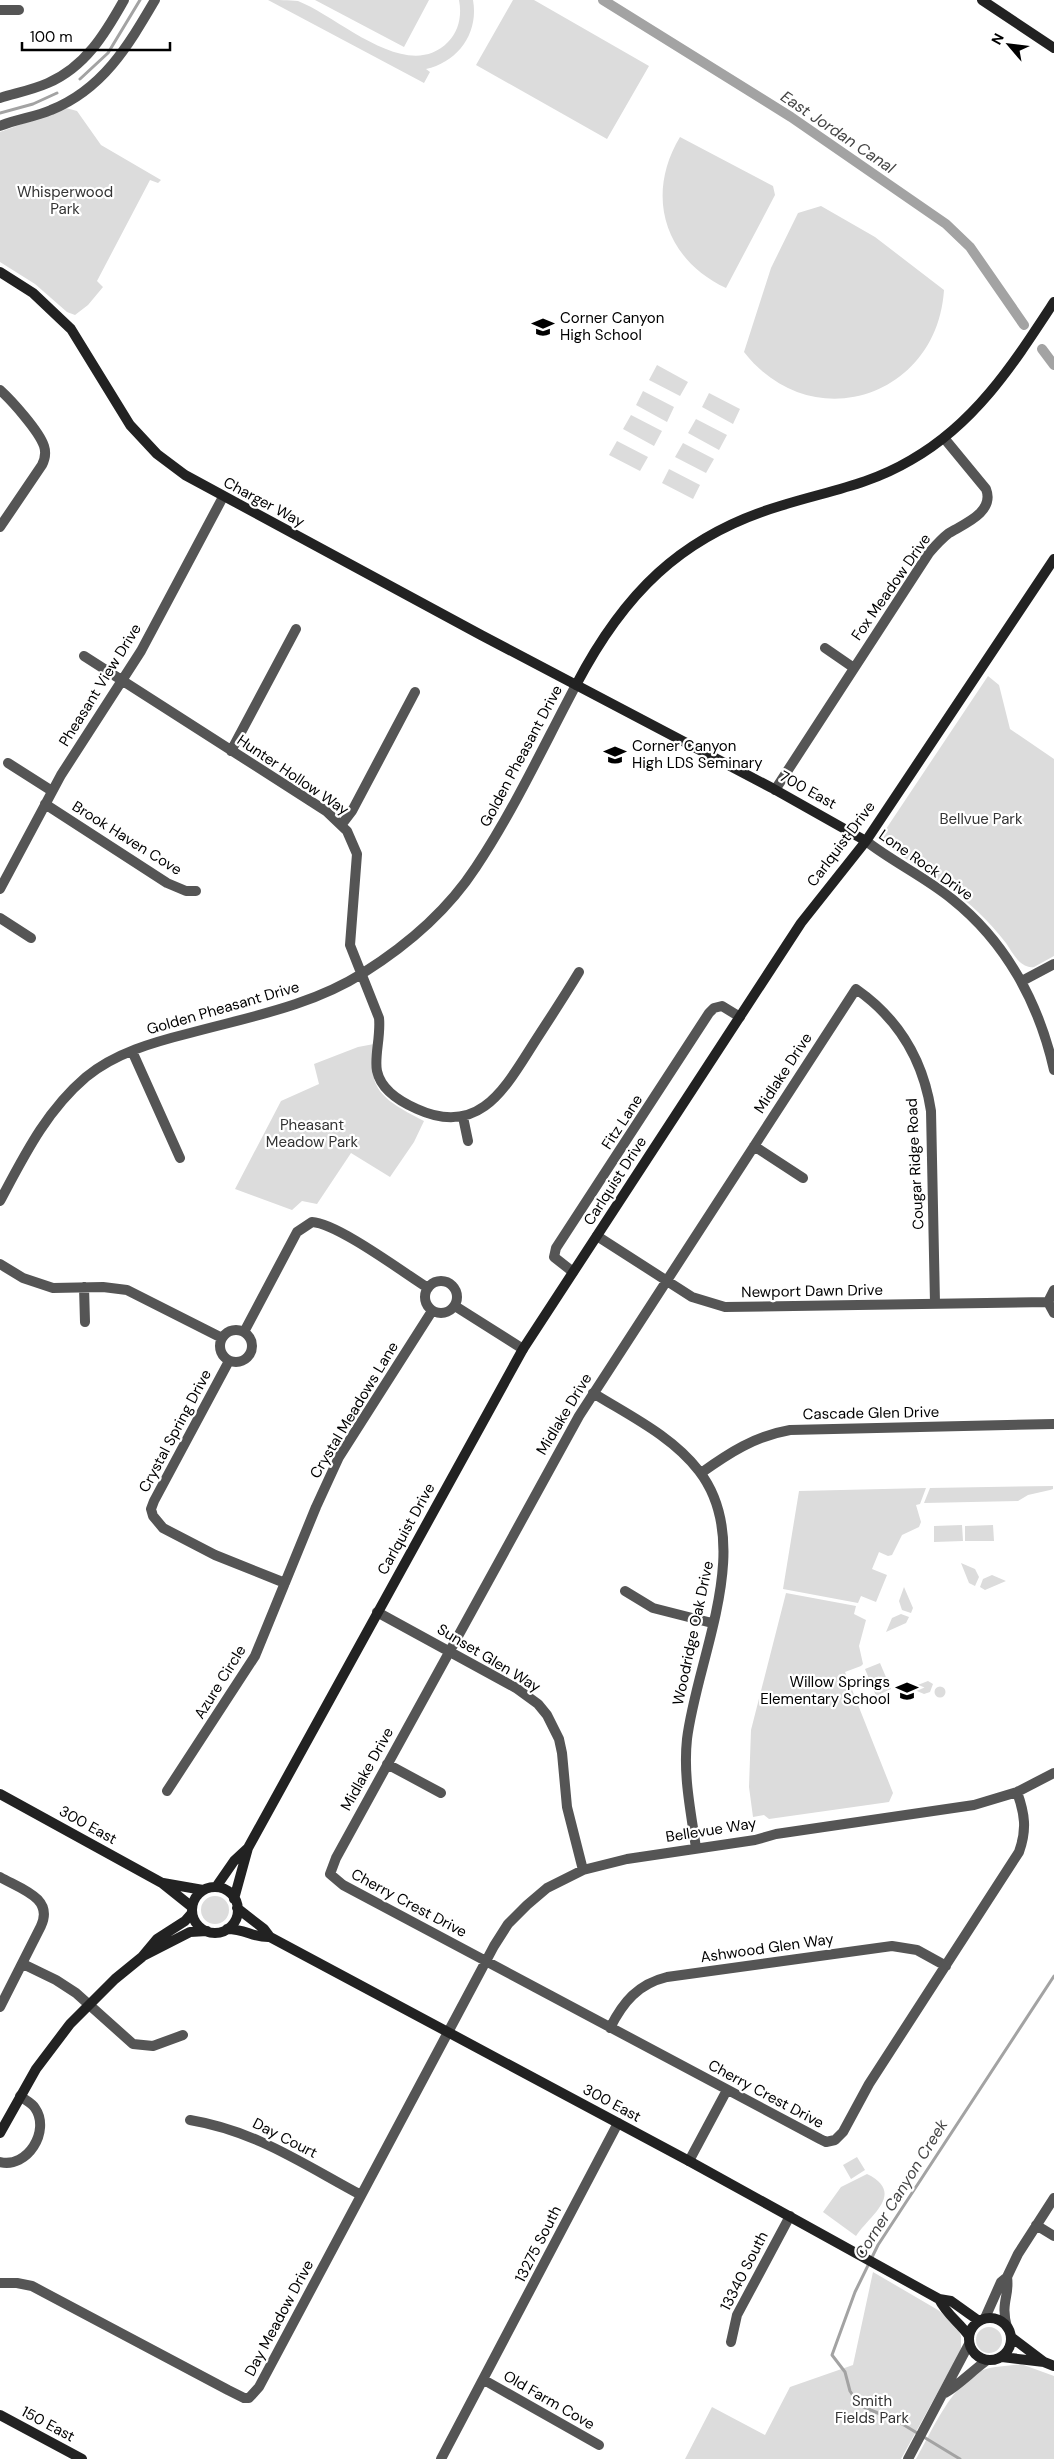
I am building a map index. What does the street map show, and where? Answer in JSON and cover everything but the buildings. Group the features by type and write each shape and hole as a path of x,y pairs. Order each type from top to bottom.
{"street":[{"path":"0,98 38,88 70,71 100,41 124,0"},
{"path":"0,126 52,110 92,86 121,55 155,0"},
{"path":"982,0 1054,48"},
{"path":"0,10 19,10"},
{"name":"Charger Way","path":"0,272 33,293 71,329 122,414 147,445 185,475 222,497 576,685"},
{"name":"Golden Pheasant Drive","path":"0,1201 28,1148 55,1108 87,1076 132,1051 154,1042 297,1004 334,989 363,974 428,924 475,869 496,834 602,637 622,610 657,574 700,541 730,524 764,511 831,493 881,476 912,460 944,438 972,414 993,390 1054,302"},
{"path":"0,390 14,403 42,441 45,454 42,465 0,527"},
{"name":"Fox Meadow Drive","path":"775,790 936,545 950,532 975,518 987,502 986,489 944,438"},
{"name":"Pheasant View Drive","path":"0,888 52,791 124,680 222,497"},
{"name":"Carlquist Drive","path":"216,1887 234,1862 248,1848 523,1348 810,910 866,841 1054,559"},
{"path":"231,750 296,629"},
{"path":"825,648 854,668"},
{"name":"Hunter Hollow Way","path":"84,656 124,680 342,824 351,837 357,854 350,945 379,1018 381,1031 376,1067 385,1088 406,1103 426,1113 448,1118 462,1116"},
{"name":"700 East","path":"576,685 775,790 866,841"},
{"path":"342,824 352,811 415,692"},
{"path":"8,763 52,791"},
{"name":"Brook Haven Cove","path":"45,804 167,883 186,890 196,891"},
{"name":"Lone Rock Drive","path":"866,841 936,887 968,912 997,945 1022,981 1043,1030 1054,1070"},
{"path":"0,918 30,938"},
{"path":"1022,981 1054,964"},
{"path":"468,1141 462,1116 482,1109 499,1095 579,972"},
{"name":"Midlake Drive","path":"330,1874 336,1858 387,1764 593,1393 856,989"},
{"name":"Cougar Ridge Road","path":"856,989 883,1010 903,1034 918,1062 928,1094 931,1124 935,1303"},
{"name":"Fitz Lane","path":"573,1272 554,1258 556,1248 709,1013 714,1008 722,1006 740,1017"},
{"path":"132,1051 180,1158"},
{"path":"754,1146 803,1178"},
{"path":"244,1332 297,1232 312,1222 324,1224 351,1239 428,1288"},
{"name":"Newport Dawn Drive","path":"597,1236 702,1302 725,1308 1048,1302"},
{"path":"0,1264 23,1278 42,1286 65,1289 103,1287 127,1290 222,1338"},
{"path":"439,1281 452,1285 457,1297 455,1306 445,1313 432,1311 425,1301 428,1288 439,1281"},
{"path":"84,1287 85,1322"},
{"path":"1054,1290 1048,1302 1054,1313"},
{"path":"455,1306 523,1348"},
{"name":"Crystal Meadows Lane","path":"285,1583 339,1457 432,1311"},
{"path":"232,1330 244,1332 252,1343 249,1356 242,1362 228,1361 220,1351 222,1338 232,1330"},
{"name":"Crystal Spring Drive","path":"228,1361 154,1501 151,1508 152,1516 163,1528 210,1552 285,1583"},
{"name":"Woodridge Oak Drive","path":"593,1393 667,1439 700,1473 720,1513 725,1546 723,1578 690,1718 685,1757 688,1795 696,1848"},
{"name":"Cascade Glen Drive","path":"700,1473 735,1449 754,1440 790,1430 1054,1424"},
{"name":"Azure Circle","path":"167,1791 255,1656 285,1583"},
{"path":"625,1592 653,1608 712,1622"},
{"name":"Sunset Glen Way","path":"377,1612 527,1695 547,1715 559,1739 568,1814 583,1870"},
{"path":"387,1764 441,1793"},
{"name":"Bellevue Way","path":"448,2032 500,1935 527,1905 547,1888 583,1870 612,1861 988,1802 1017,1792 1054,1773"},
{"name":"Cherry Crest Drive","path":"330,1874 342,1885 823,2141 835,2140 843,2132 870,2084 1019,1852 1025,1834 1025,1817 1017,1792"},
{"name":"300 East","path":"0,1794 162,1883 192,1910"},
{"name":"Carlquist Drive","path":"236,1903 248,1848"},
{"path":"0,1877 36,1897 44,1907 42,1924 0,2006"},
{"name":"300 East","path":"162,1883 203,1890"},
{"path":"0,2133 20,2096 52,2046 88,2004 142,1957 157,1939 185,1920 192,1910 196,1897 203,1890 216,1887 227,1891 236,1903 235,1921 227,1929 216,1932 190,1932 142,1957"},
{"name":"300 East","path":"236,1903 264,1928 270,1937 689,2160 939,2299 952,2301 982,2320"},
{"path":"192,1910 196,1924 207,1931"},
{"name":"300 East","path":"227,1929 242,1929 260,1938 270,1937"},
{"name":"Ashwood Glen Way","path":"610,2028 631,1995 644,1986 667,1978 892,1946 917,1950 946,1966"},
{"path":"23,1964 63,1984 127,2040 140,2046 153,2046 183,2035"},
{"name":"Day Meadow Drive","path":"0,2283 17,2283 32,2286 228,2390 244,2398 249,2398 259,2387 448,2032"},
{"path":"689,2160 727,2090"},
{"path":"0,2162 12,2163 24,2157 38,2137 40,2120 37,2111 20,2096"},
{"name":"Day Court","path":"190,2120 225,2127 250,2135 362,2195"},
{"name":"13275 South","path":"441,2459 618,2123"},
{"path":"908,2459 945,2393 949,2379 969,2340 972,2327 982,2320 1001,2282 1007,2277 1018,2254 1054,2198"},
{"name":"13340 South","path":"731,2342 737,2315 790,2216"},
{"path":"1036,2225 1054,2236"},
{"path":"1002,2357 1009,2349 1011,2338 1003,2305 1008,2284 1007,2277"},
{"name":"300 East","path":"939,2299 945,2312 961,2325 969,2340"},
{"path":"982,2320 997,2319 1007,2327"},
{"path":"1011,2338 1049,2364"},
{"path":"969,2340 975,2355 986,2360"},
{"path":"945,2393 957,2386 970,2372 986,2360 1002,2357 1049,2364"},
{"name":"Old Farm Cove","path":"484,2380 599,2445"},
{"name":"150 East","path":"0,2415 82,2459"}],"green space":[{"path":"268,0 298,1 373,43 393,52 413,56 431,53 452,38 459,22 459,0 473,0 473,24 464,44 457,53 448,60 426,69 430,72 424,83"},
{"path":"315,0 429,0 404,47"},
{"path":"513,0 534,0 649,66 607,139 476,65"},
{"name":"Whisperwood Park","path":"66,108 77,111 101,145 161,180 158,183 150,180 97,281 103,287 88,305 75,315 67,312 35,284 0,262 0,132"},
{"path":"680,137 773,186 775,195 726,288 705,276 688,260 675,243 667,223 663,203 664,181 669,159"},
{"path":"821,206 875,237 944,290 936,327 919,357 895,380 866,394 835,399 803,394 772,378 744,352 771,268 798,213"},
{"path":"657,365 688,382 680,396 649,380"},
{"path":"643,391 674,407 667,422 636,405"},
{"path":"709,393 740,409 733,424 702,407"},
{"path":"631,415 662,431 654,446 623,429"},
{"path":"696,419 727,435 719,450 688,433"},
{"path":"617,441 648,457 640,471 609,455"},
{"path":"683,443 714,459 706,473 675,457"},
{"path":"669,469 700,485 693,499 662,483"},
{"name":"Bellvue Park","path":"988,676 999,685 1010,729 1054,759 1054,956 1034,967 1025,966 1021,963 993,927 951,889 887,846 883,839 884,832"},
{"name":"Pheasant Meadow Park","path":"374,1044 373,1073 381,1093 399,1107 424,1121 414,1142 390,1177 351,1153 317,1204 302,1201 292,1210 235,1189 281,1101 319,1084 314,1064 358,1047"},
{"path":"1053,1486 1053,1489 1028,1495 1018,1501 924,1503 930,1488"},
{"path":"926,1488 920,1504 916,1505 921,1522 919,1527 902,1535 892,1555 888,1556 879,1552 872,1569 887,1575 876,1602 861,1596 858,1603 783,1589 799,1491"},
{"path":"962,1525 963,1541 934,1542 934,1526"},
{"path":"993,1525 994,1541 965,1541 965,1526"},
{"path":"961,1563 975,1569 979,1577 975,1586 969,1583"},
{"path":"992,1575 1006,1581 985,1590 980,1587 983,1579"},
{"path":"904,1587 913,1608 911,1613 902,1610 899,1601"},
{"path":"786,1593 856,1606 854,1614 866,1620 859,1646 863,1664 845,1672 893,1793 889,1802 769,1819 764,1815 753,1817 749,1787 751,1730"},
{"path":"901,1614 909,1617 906,1623 886,1632 892,1618"},
{"path":"880,1663 891,1689 876,1696 865,1669"},
{"path":"928,1681 933,1684 930,1692 924,1694 910,1688"},
{"path":"940,1686 946,1692 940,1698 934,1692"},
{"path":"215,1896 225,1900 229,1910 225,1920 215,1924 205,1920 201,1910 205,1900"},
{"path":"857,2157 865,2170 851,2179 843,2165"},
{"path":"867,2174 878,2181 884,2189 884,2196 876,2212 856,2236 823,2212 841,2187"},
{"name":"Smith Fields Park","path":"873,2272 938,2310 956,2325 961,2336 958,2361 946,2377 901,2459 685,2459 712,2407 765,2435 790,2387 853,2365"},
{"path":"989,2327 998,2331 1002,2340 998,2349 989,2353 980,2349 976,2340 980,2331"},
{"path":"1021,2364 1054,2376 1054,2459 916,2459 944,2409 962,2385 972,2376 983,2370"}],"waterway":[{"path":"80,79 108,53 140,0"},
{"name":"East Jordan Canal","path":"603,0 791,117 946,224 970,247 1024,325"},
{"path":"0,113 33,104 57,93"},
{"name":"East Jordan Canal","path":"1042,349 1054,365"},
{"name":"Corner Canyon Creek","path":"960,2459 899,2422 859,2405 850,2391 845,2372 832,2355 855,2292 878,2245 1054,1976"}],"place":[{"name":"Corner Canyon High School","path":"543,327"},
{"name":"Corner Canyon High LDS Seminary","path":"615,755"},
{"name":"Willow Springs Elementary School","path":"907,1691"}]}
